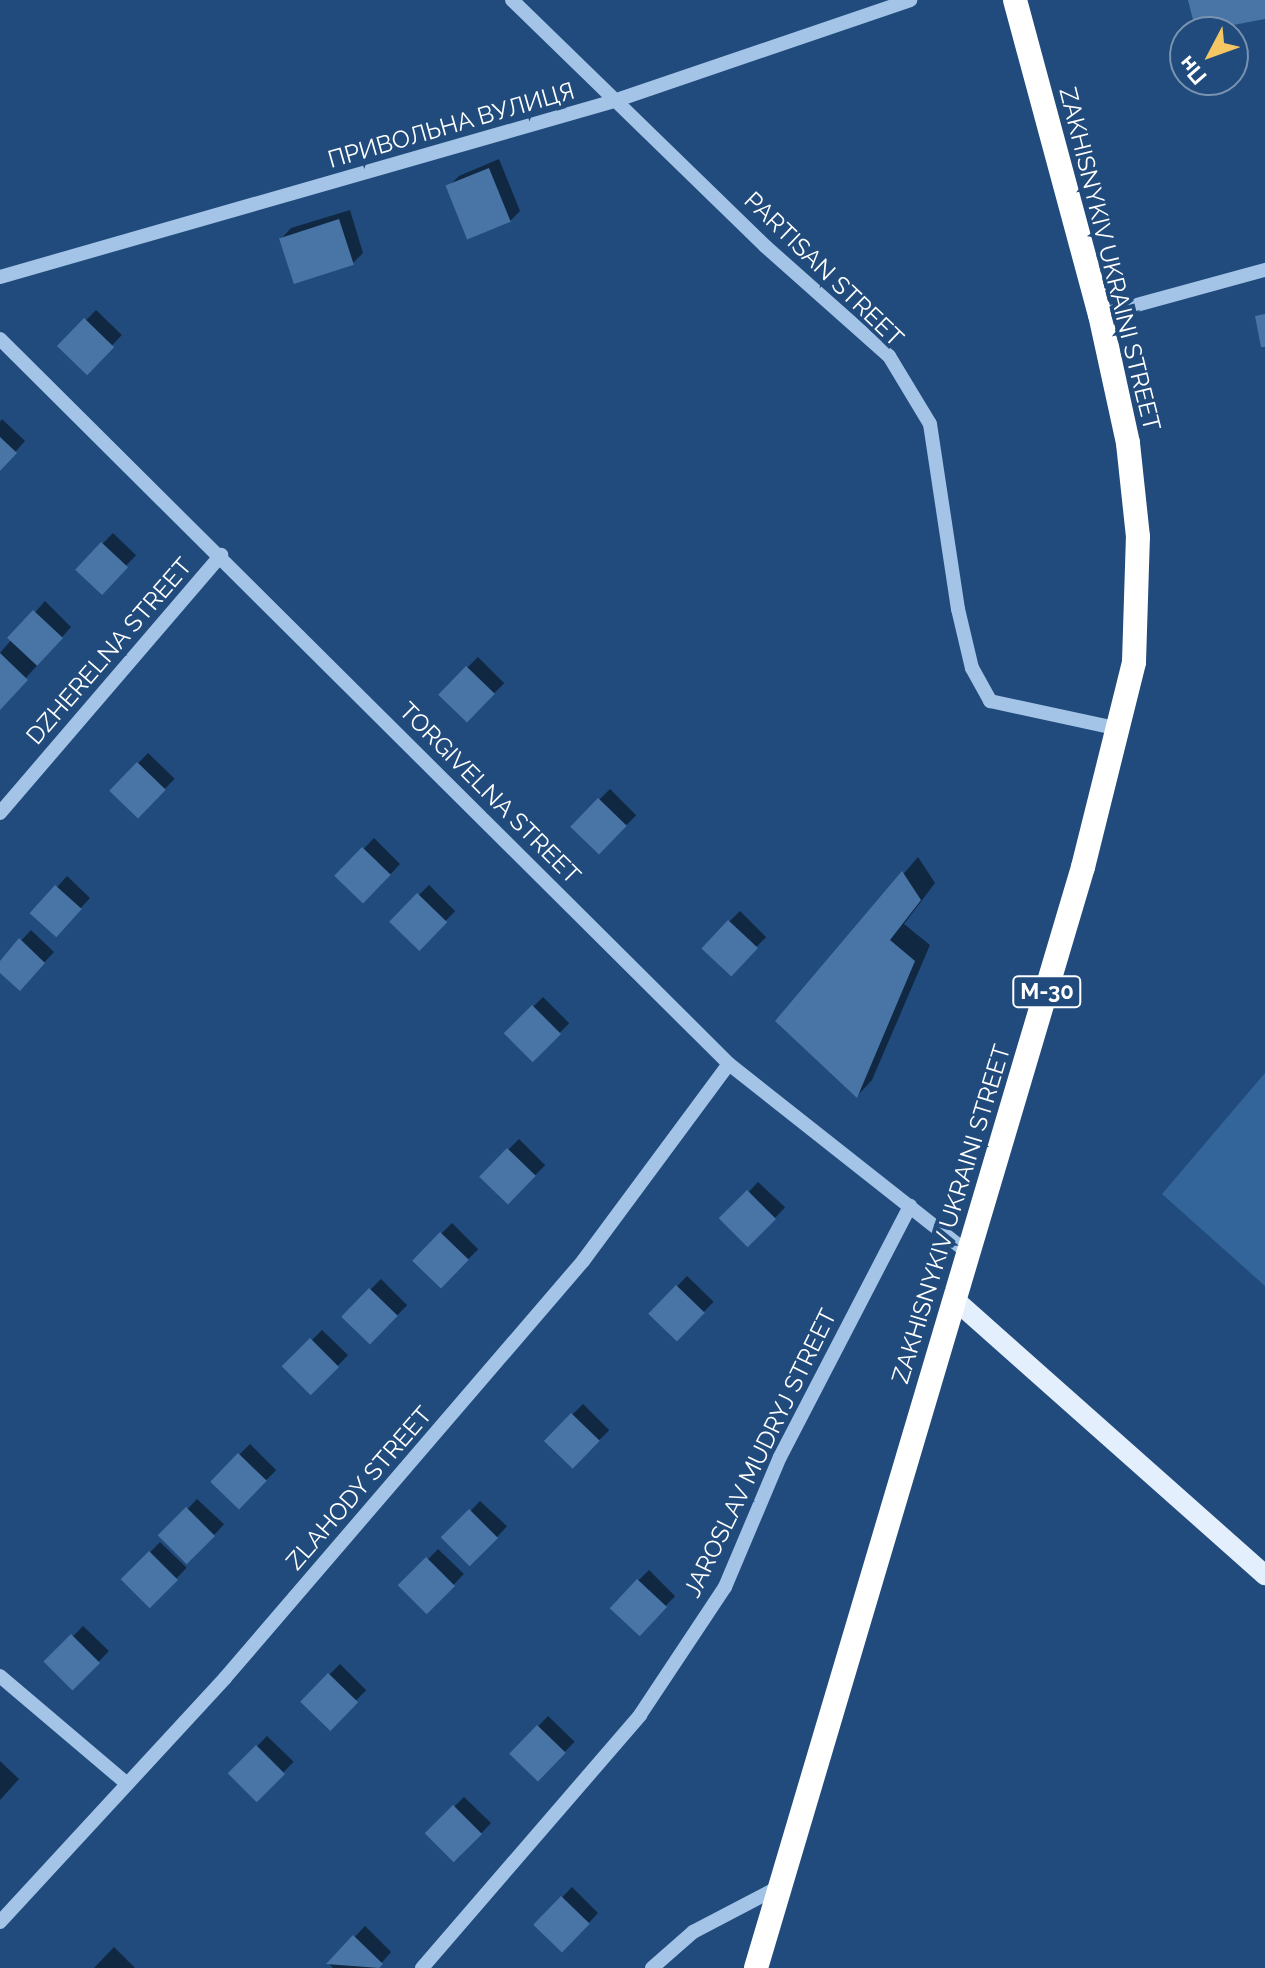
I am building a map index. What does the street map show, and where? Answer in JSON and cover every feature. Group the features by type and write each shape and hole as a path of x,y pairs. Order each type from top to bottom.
{"highway":[{"name":"ZAKHISNYKIV UKRAINI STREET","path":"756,1968 954,1299 970,1254 1119,729 1134,662 1138,537 1128,443 1100,315 1015,0"}],"main road":[{"path":"954,1299 1265,1575"}],"street":[{"name":"PARTISAN STREET","path":"512,0 614,101 889,356 930,424 958,609 972,668 990,701 1119,729"},
{"name":"ПРИВОЛЬНА ВУЛИЦЯ","path":"0,277 614,101 910,0"},
{"path":"1100,315 1265,270"},
{"name":"TORGIVELNA STREET","path":"0,339 221,555 729,1064 970,1254"},
{"name":"DZHERELNA STREET","path":"0,813 221,555"},
{"name":"ZLAHODY STREET","path":"0,1922 225,1678 583,1261 729,1064"},
{"name":"JAROSLAV MUDRYJ STREET","path":"422,1968 640,1715 725,1587 780,1457 910,1206"},
{"path":"0,1676 126,1783"},
{"path":"652,1968 693,1932 779,1887"}],"shaded area":[{"path":"1265,1073 1265,1286 1162,1194"}],"building":[{"path":"1188,0 1265,0 1265,19 1249,22 1249,16 1192,16"},
{"path":"489,168 511,222 467,239 445,186"},
{"path":"339,219 354,265 294,284 279,238"},
{"path":"1265,314 1265,347 1261,347 1255,316"},
{"path":"84,318 114,347 87,375 57,346"},
{"path":"0,437 17,453 0,471"},
{"path":"101,542 128,567 102,595 75,570"},
{"path":"33,610 63,638 37,666 7,638"},
{"path":"0,653 28,680 0,710"},
{"path":"466,666 495,694 467,723 438,695"},
{"path":"137,762 166,790 138,819 109,791"},
{"path":"598,798 627,826 599,855 570,827"},
{"path":"362,847 391,875 363,904 334,876"},
{"path":"902,871 921,900 890,940 915,961 857,1098 775,1021"},
{"path":"55,885 82,909 56,937 30,913"},
{"path":"417,893 447,922 419,951 389,922"},
{"path":"728,920 758,948 731,976 701,949"},
{"path":"19,938 45,963 20,991 0,973 0,961"},
{"path":"532,1005 561,1034 533,1062 504,1033"},
{"path":"507,1148 536,1176 508,1205 479,1177"},
{"path":"747,1190 776,1219 748,1247 719,1218"},
{"path":"440,1232 469,1260 441,1289 412,1261"},
{"path":"676,1285 705,1313 677,1342 648,1314"},
{"path":"369,1288 398,1316 370,1345 341,1317"},
{"path":"310,1338 339,1367 311,1395 282,1366"},
{"path":"571,1413 600,1441 573,1469 544,1441"},
{"path":"238,1453 267,1481 239,1510 210,1482"},
{"path":"186,1507 215,1536 187,1564 158,1535"},
{"path":"469,1509 498,1538 470,1566 441,1537"},
{"path":"149,1551 178,1580 150,1608 121,1579"},
{"path":"426,1557 455,1586 427,1614 398,1585"},
{"path":"637,1579 667,1607 640,1636 610,1608"},
{"path":"71,1634 100,1663 72,1691 43,1662"},
{"path":"328,1673 358,1702 330,1731 300,1702"},
{"path":"537,1725 566,1753 538,1782 509,1754"},
{"path":"256,1745 285,1774 257,1802 228,1773"},
{"path":"453,1805 482,1834 454,1862 425,1833"},
{"path":"561,1896 590,1924 562,1953 533,1925"},
{"path":"353,1935 383,1964 379,1968 326,1964"}]}
